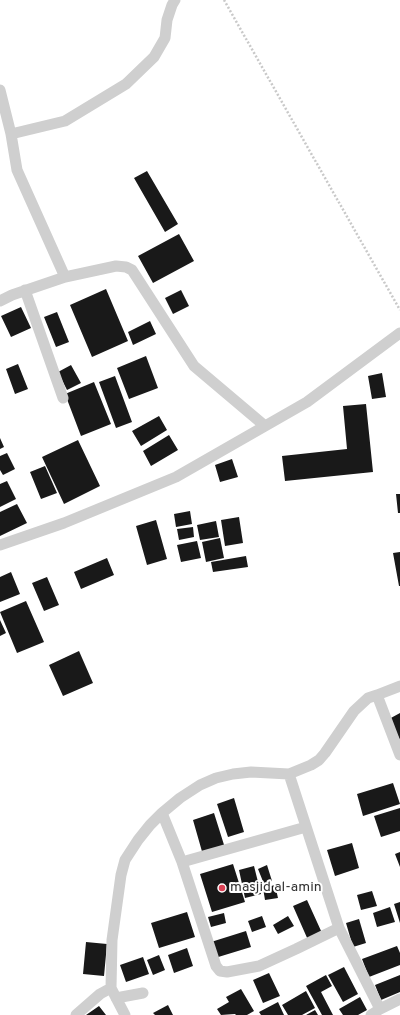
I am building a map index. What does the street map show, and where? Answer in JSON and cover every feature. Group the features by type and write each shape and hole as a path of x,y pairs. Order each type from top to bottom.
{"street":[{"path":"11,134 65,121 126,84 154,57 165,38 168,20 175,0"},
{"path":"0,90 11,134 17,170 65,277"},
{"path":"0,301 25,290 65,277 116,266 126,267 132,270 194,366 265,426"},
{"path":"25,290 63,398"},
{"path":"0,545 64,523 176,477 307,402 400,333"},
{"path":"125,1015 113,993 112,940 121,875 125,860 150,825 180,798 200,785 216,778 232,774 251,772 288,774 311,765 319,760 325,753 354,711 368,698 400,686"},
{"path":"377,695 400,755"},
{"path":"288,774 339,928 376,1012 400,999"},
{"path":"162,813 182,862 216,966 220,971 226,972 259,966 339,928"},
{"path":"182,862 306,826"},
{"path":"76,1015 100,994 143,993"}],"path":[{"path":"224,0 400,310"}],"building":[{"path":"147,171 178,224 165,232 134,178"},
{"path":"179,234 194,261 153,283 138,256"},
{"path":"106,289 128,341 92,357 70,305"},
{"path":"181,290 189,306 173,314 165,298"},
{"path":"21,307 31,328 11,337 1,316"},
{"path":"57,312 69,342 56,347 44,317"},
{"path":"150,321 156,334 133,345 128,332"},
{"path":"146,356 158,388 129,399 117,368"},
{"path":"18,364 28,389 15,394 6,369"},
{"path":"71,365 81,383 67,390 58,372"},
{"path":"382,373 386,397 372,399 368,376"},
{"path":"115,376 132,422 116,428 99,382"},
{"path":"94,382 111,424 81,436 65,394"},
{"path":"366,404 373,472 285,481 282,456 347,449 343,406"},
{"path":"159,416 167,430 141,446 132,431"},
{"path":"169,435 178,450 151,466 143,451"},
{"path":"0,438 4,447 0,449"},
{"path":"78,440 100,486 64,504 42,457"},
{"path":"7,453 15,469 3,475 0,470 0,456"},
{"path":"232,459 238,477 220,482 215,465"},
{"path":"45,466 57,493 41,499 30,472"},
{"path":"7,481 16,499 0,507 0,484"},
{"path":"396,494 400,494 400,513 398,513"},
{"path":"17,504 27,523 0,536 0,512"},
{"path":"190,511 192,524 176,527 174,514"},
{"path":"239,517 243,543 225,546 221,520"},
{"path":"156,520 167,559 147,565 136,526"},
{"path":"216,521 219,537 200,540 197,525"},
{"path":"193,527 194,537 179,540 177,529"},
{"path":"220,538 224,558 206,562 202,542"},
{"path":"197,541 201,558 181,562 177,545"},
{"path":"400,552 400,586 399,586 393,553"},
{"path":"246,556 248,567 213,572 211,562"},
{"path":"107,558 114,575 81,589 74,572"},
{"path":"11,572 20,594 0,602 0,577"},
{"path":"47,577 59,605 44,611 32,583"},
{"path":"26,601 44,642 17,653 0,612"},
{"path":"0,620 6,633 0,636"},
{"path":"79,651 93,683 63,696 49,665"},
{"path":"400,713 400,740 389,719"},
{"path":"393,783 400,804 363,816 357,794"},
{"path":"234,798 244,832 228,837 217,804"},
{"path":"400,808 400,831 381,837 374,816"},
{"path":"214,813 225,848 203,855 193,820"},
{"path":"352,843 359,868 335,876 327,850"},
{"path":"400,852 400,867 395,854"},
{"name":"masjid al-amin","path":"233,864 245,902 212,912 200,874"},
{"path":"267,865 272,881 264,884 258,869"},
{"path":"254,866 261,894 245,898 239,870"},
{"path":"275,885 278,898 265,900 263,888"},
{"path":"372,891 377,906 361,910 357,895"},
{"path":"307,900 322,933 308,940 293,906"},
{"path":"400,902 400,923 394,904"},
{"path":"390,907 395,922 377,927 373,913"},
{"path":"187,912 195,937 159,948 151,923"},
{"path":"224,913 226,923 211,927 208,917"},
{"path":"262,916 266,927 252,932 248,921"},
{"path":"288,916 294,926 278,934 273,925"},
{"path":"359,919 366,943 353,947 346,923"},
{"path":"246,931 251,947 215,958 211,942"},
{"path":"86,942 107,944 104,976 83,974"},
{"path":"397,946 400,953 400,965 369,977 362,959"},
{"path":"187,948 193,966 174,973 168,955"},
{"path":"159,955 165,970 153,975 147,960"},
{"path":"143,957 149,974 126,982 120,965"},
{"path":"344,967 358,994 343,1002 328,975"},
{"path":"269,973 280,996 263,1003 253,980"},
{"path":"326,975 332,986 321,992 333,1015 322,1015 306,986"},
{"path":"400,975 400,992 381,1000 375,985"},
{"path":"241,989 254,1011 247,1015 221,1015 217,1009 229,1002 226,997"},
{"path":"306,991 315,1008 302,1015 288,1015 282,1005"},
{"path":"360,997 367,1010 358,1015 343,1015 339,1009"},
{"path":"278,1002 284,1015 261,1015 259,1012"},
{"path":"168,1005 173,1015 155,1015 153,1013"},
{"path":"99,1006 106,1015 86,1015"},
{"path":"315,1010 318,1015 306,1015"}],"place":[{"name":"masjid al-amin","path":"222,888"}]}
